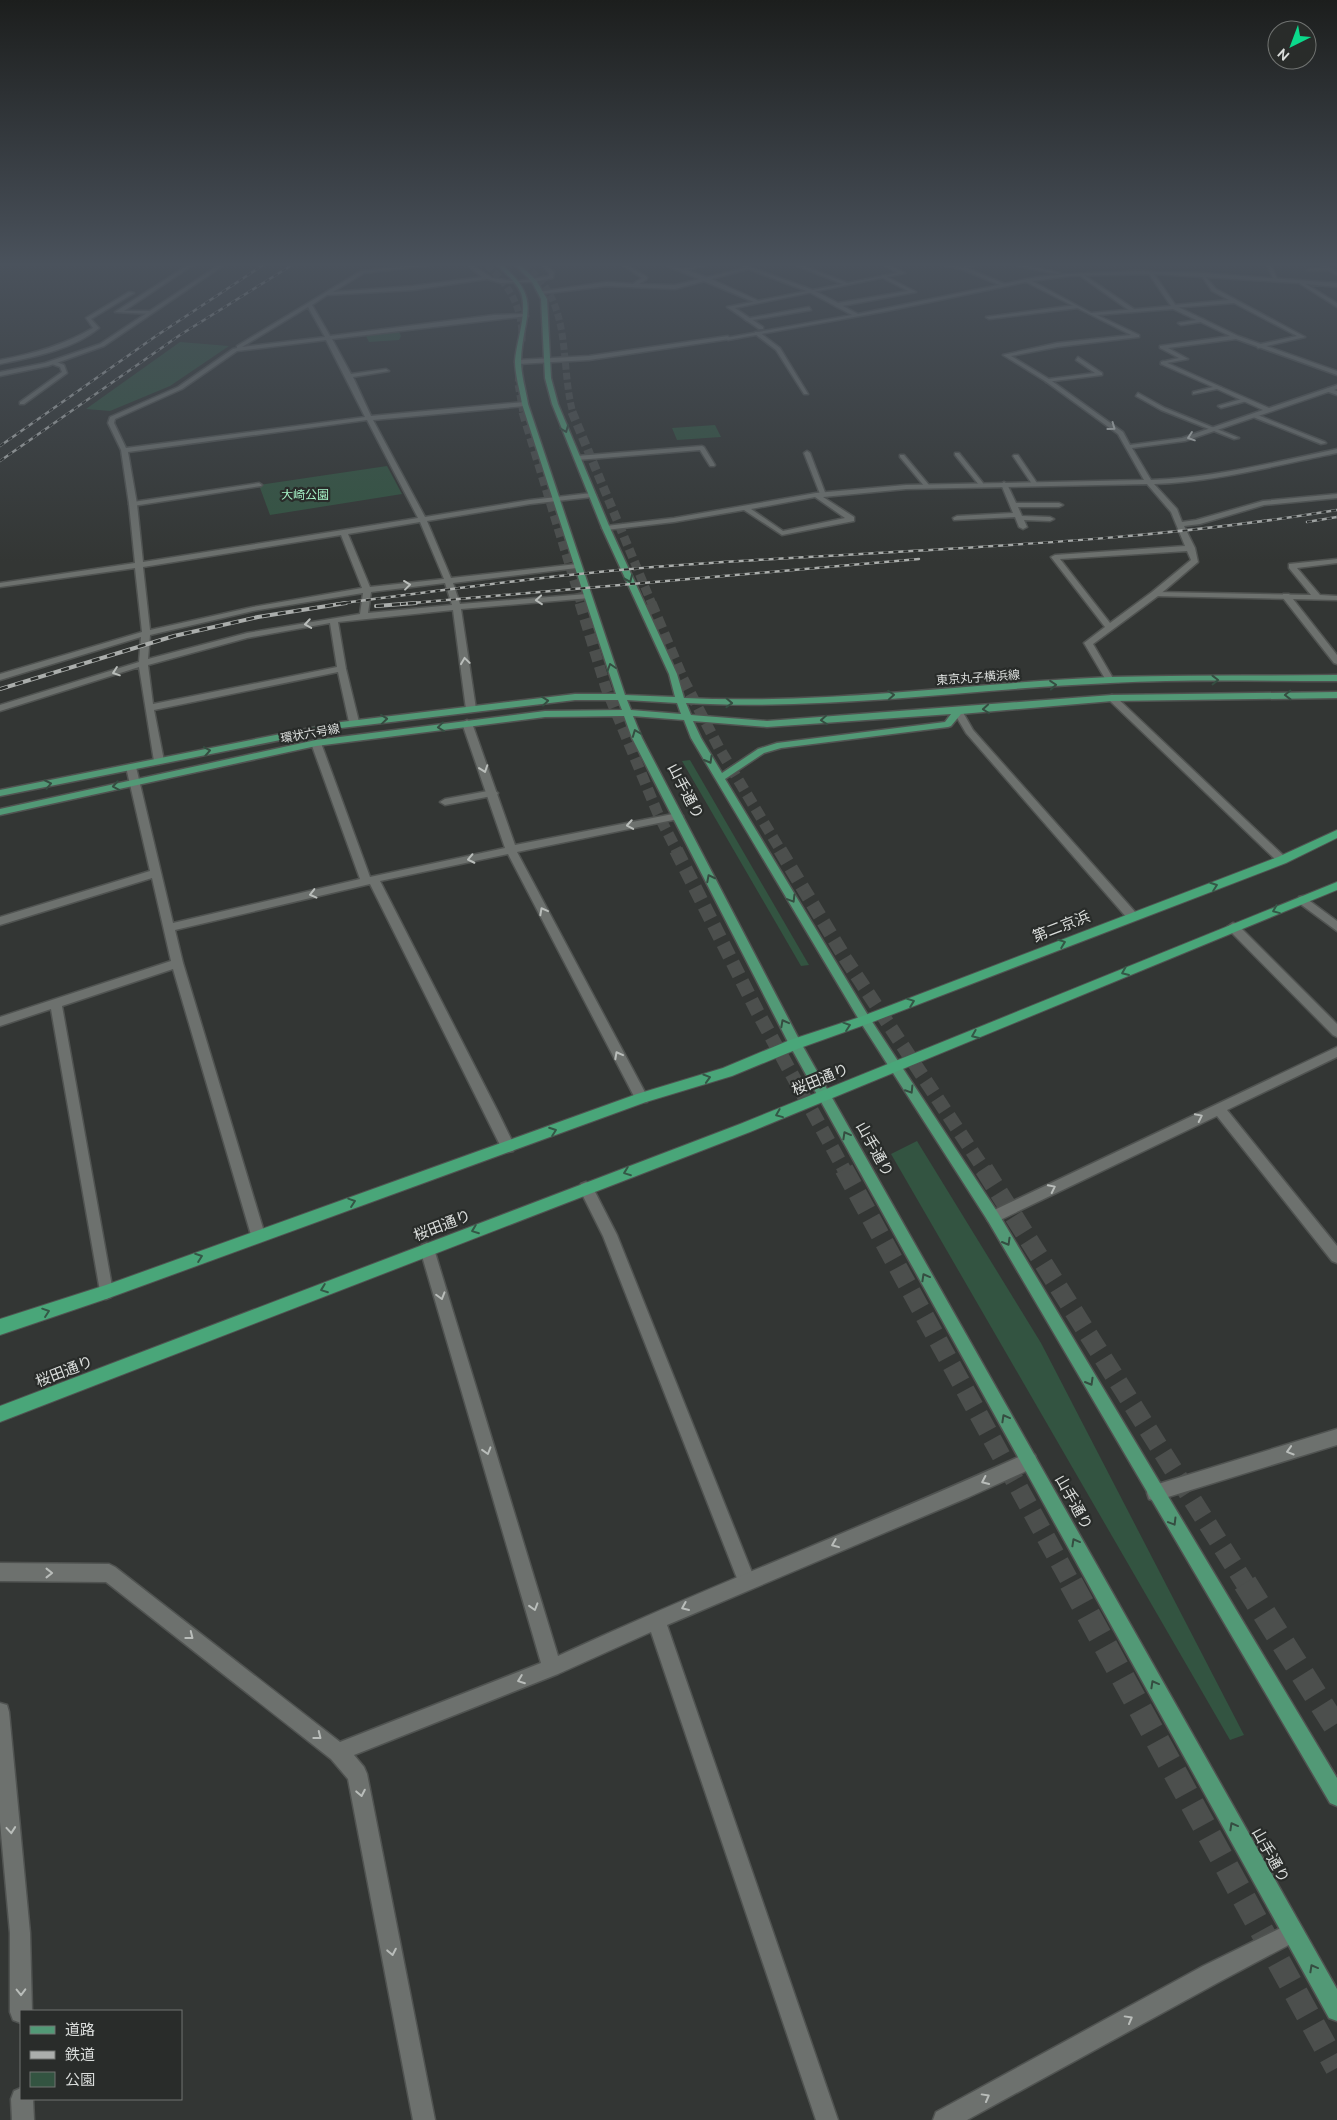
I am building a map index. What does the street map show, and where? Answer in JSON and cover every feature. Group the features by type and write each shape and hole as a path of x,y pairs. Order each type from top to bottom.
{"highway":[{"name":"第二京浜","path":"795,1044 865,1020 1282,860 1337,834"},
{"path":"896,1068 1233,927 1337,886"},
{"path":"0,1328 106,1292 642,1098 726,1072 795,1044"},
{"name":"桜田通り","path":"0,1414 896,1068"}],"main road":[{"name":"山手通り","path":"518,364 525,404 587,596 637,738 795,1044 1337,2010"},
{"path":"548,364 553,396 592,496 672,674 680,700 696,738 865,1020 993,1216 1155,1493 1337,1796"},
{"name":"東京丸子横浜線","path":"621,697 735,703 806,701 1110,680 1337,678"},
{"path":"628,712 767,724 1112,698 1337,695"},
{"name":"環状六号線","path":"0,794 354,722 575,697 621,697"},
{"path":"720,778 761,751 780,744 948,724 958,711"},
{"name":"環状六号線","path":"0,812 316,743 545,714 628,712"}],"street":[{"path":"0,374 49,364"},
{"path":"22,403 65,372 62,366 56,364"},
{"path":"158,761 143,662 146,633 133,504 124,450 111,423 112,418 180,388 215,364"},
{"path":"342,364 368,418 423,520 448,580 457,608 471,709"},
{"path":"788,364 806,393"},
{"path":"1020,364 1048,381 1121,433 1148,480 1174,511 1195,560 1155,594 1088,643 1110,680"},
{"path":"1048,381 1100,374 1085,364"},
{"path":"1165,364 1268,411"},
{"path":"1310,364 1337,373"},
{"path":"349,376 386,371"},
{"path":"1128,447 1183,440 1337,387"},
{"path":"1195,393 1219,388"},
{"path":"1328,390 1337,393"},
{"path":"1138,395 1163,409 1236,438"},
{"path":"1221,406 1245,400"},
{"path":"124,450 368,418 525,404"},
{"path":"1255,416 1324,443"},
{"path":"577,458 702,448 712,465"},
{"path":"606,528 674,520 820,494 927,486 1179,480 1206,477 1337,450"},
{"path":"746,508 782,533 851,519 820,494 807,452"},
{"path":"957,454 982,484"},
{"path":"902,456 927,486"},
{"path":"1016,456 1034,483"},
{"path":"1004,484 1023,527"},
{"path":"133,504 259,485"},
{"path":"0,585 557,499 592,496"},
{"path":"1180,524 1196,522 1263,504 1337,496"},
{"path":"1014,505 1059,505"},
{"path":"957,518 1019,517 1050,519"},
{"path":"344,533 366,590 364,616"},
{"path":"1110,628 1055,557 1191,548"},
{"path":"1317,597 1292,566 1337,561"},
{"path":"0,677 146,633 253,609 366,590 577,566"},
{"path":"1155,594 1337,598"},
{"path":"0,708 117,672 143,662 243,636 364,616 587,596"},
{"path":"1286,596 1337,661"},
{"path":"334,620 342,669 354,722"},
{"path":"149,708 342,669"},
{"path":"1112,698 1282,860"},
{"path":"958,711 969,731 1132,916"},
{"path":"467,723 511,850 642,1098"},
{"path":"316,743 370,881 491,1110 508,1147"},
{"path":"131,766 165,904 168,928 177,963 258,1236"},
{"path":"445,802 492,793"},
{"path":"168,928 601,830 678,816"},
{"path":"0,921 156,873"},
{"path":"1303,900 1337,926"},
{"path":"1233,927 1337,1032"},
{"path":"0,1022 177,963"},
{"path":"56,1004 106,1292"},
{"path":"993,1216 1337,1052"},
{"path":"1218,1108 1337,1257"},
{"path":"586,1188 610,1235 746,1580"},
{"path":"427,1249 552,1668"},
{"path":"1155,1493 1337,1437"},
{"path":"338,1752 552,1668 746,1580 963,1491 1029,1461"},
{"path":"0,1572 109,1573 338,1752 357,1774 424,2120"},
{"path":"656,1620 827,2120"},
{"path":"0,1712 20,1933 21,2010"},
{"path":"944,2120 1211,1974 1293,1932"},
{"path":"22,2100 23,2120"}],"green space":[{"path":"149,364 203,364 170,386 110,411 86,409"},
{"path":"715,425 721,437 677,440 672,428"},
{"name":"大崎公園","path":"387,466 402,494 270,515 259,485"},
{"path":"690,760 809,965 801,966 682,761"},
{"path":"917,1141 1041,1343 1244,1735 1230,1740 891,1154"}],"tunnel":[{"path":"565,364 573,413"},
{"path":"520,365 518,384 523,413"},
{"path":"523,412 581,604"},
{"path":"572,412 652,604"},
{"path":"580,603 606,688 658,814 677,851"},
{"path":"651,603 683,679 719,748 781,851"},
{"path":"676,850 757,1011 845,1171"},
{"path":"780,850 845,958 985,1171"},
{"path":"844,1169 1072,1585"},
{"path":"984,1169 1246,1585"},
{"path":"1071,1583 1337,2068"},
{"path":"1245,1583 1337,1729"}],"railway":[{"path":"0,446 116,364"},
{"path":"0,461 139,364"},
{"path":"336,604 626,569 1003,546 1171,532 1337,510"},
{"path":"1307,522 1337,517"},
{"path":"401,604 919,559"},
{"path":"0,689 174,636 258,617 346,603"},
{"path":"376,606 416,603"}]}
